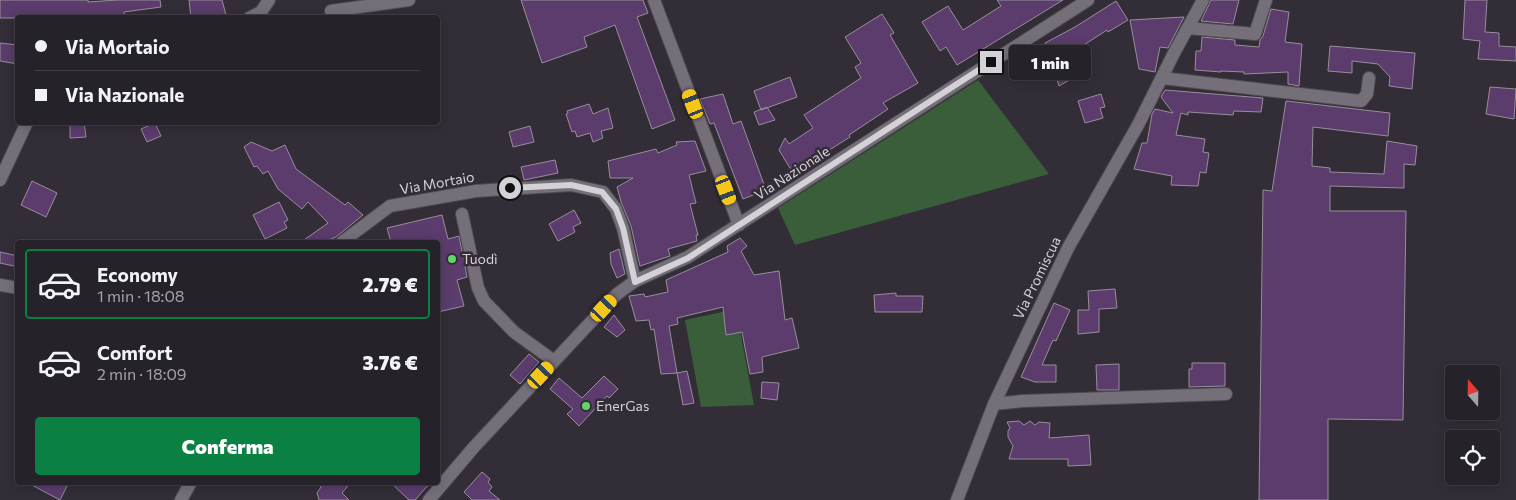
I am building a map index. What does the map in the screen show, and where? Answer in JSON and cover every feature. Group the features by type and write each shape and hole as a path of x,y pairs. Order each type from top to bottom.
{"street":[{"path":"255,15 261,12 269,0"},
{"path":"331,11 409,0"},
{"path":"654,0 739,225"},
{"name":"Via Nazionale","path":"429,500 474,447 617,294 635,282 688,258 1088,0"},
{"name":"Via Promiscua","path":"957,500 994,404 1068,248 1138,125 1203,0"},
{"path":"1188,28 1255,34 1266,0"},
{"path":"1162,78 1361,101 1367,94 1369,78"},
{"path":"0,180 26,125"},
{"name":"Via Mortaio","path":"345,240 390,206 476,191 571,185 602,192 616,209 623,228 635,282"},
{"path":"462,214 478,288 484,301 514,332 554,361"},
{"path":"0,285 15,288"},
{"path":"994,404 1022,401 1226,394"},
{"path":"181,500 189,485"}],"green space":[{"path":"978,80 1049,174 795,245 778,208"},
{"path":"736,309 754,405 701,407 685,320"}],"building":[{"path":"0,0 88,0 88,2 160,0 161,7 124,12 124,15 15,15 15,18 0,18"},
{"path":"189,0 222,0 226,15 191,15"},
{"path":"521,0 643,0 648,13 637,17 675,120 652,129 615,25 584,37 587,47 542,63"},
{"path":"997,0 1063,0 957,65 946,47 940,51 922,22 948,6 963,30 1001,6"},
{"path":"1211,0 1239,0 1233,24 1201,21"},
{"path":"1465,0 1487,0 1485,32 1499,33 1499,46 1516,47 1516,61 1478,59 1480,41 1463,39"},
{"path":"1116,1 1128,20 1108,32 1107,30 1067,56 1080,74 1059,86 1045,43 1075,27"},
{"path":"1271,9 1289,12 1285,42 1302,44 1299,86 1288,84 1288,72 1244,74 1244,72 1195,70 1196,51 1201,51 1202,37 1235,40 1235,45 1259,47"},
{"path":"882,14 894,33 890,35 918,83 883,103 888,109 849,135 850,137 793,173 779,150 785,138 789,144 813,128 804,115 861,78 855,67 861,63 845,37"},
{"path":"1184,17 1168,48 1160,47 1155,72 1139,69 1130,20"},
{"path":"0,43 15,45 15,64 0,61"},
{"path":"1330,46 1415,53 1412,89 1389,86 1390,77 1378,64 1352,61 1352,73 1328,71"},
{"path":"790,77 797,97 761,110 754,91"},
{"path":"1490,87 1516,89 1514,119 1486,114"},
{"path":"1165,90 1263,98 1261,112 1234,111 1233,115 1188,112 1188,115 1181,113 1176,135 1205,139 1203,152 1209,153 1206,173 1200,172 1198,186 1171,185 1172,176 1134,169 1142,143 1147,143 1152,114 1155,109 1173,113 1161,97"},
{"path":"723,94 733,124 741,121 766,190 743,199 714,123 710,124 700,99"},
{"path":"1101,94 1105,107 1100,108 1103,118 1085,123 1078,101"},
{"path":"1286,101 1390,113 1388,136 1313,127 1312,166 1330,168 1330,172 1384,174 1387,141 1417,146 1415,165 1404,164 1404,188 1330,186 1330,211 1406,211 1403,420 1328,419 1328,500 1259,500 1263,190 1272,191"},
{"path":"589,104 593,114 608,108 613,128 601,131 603,138 593,142 590,133 577,137 575,131 572,132 566,114 568,113 567,111"},
{"path":"767,107 775,120 759,125 754,112"},
{"path":"70,125 84,125 86,137 70,138"},
{"path":"156,125 161,136 147,142 141,129"},
{"path":"530,126 534,142 513,147 509,132"},
{"path":"695,141 706,171 689,175 696,203 690,204 698,235 696,235 697,241 668,249 670,256 640,266 631,226 617,187 633,178 610,178 608,161 656,149 658,153 677,145 676,142"},
{"path":"251,142 272,151 285,145 296,169 345,205 348,202 363,215 336,237 329,240 304,240 328,223 308,202 302,209 278,189 268,171 263,174 257,166 254,167 244,147"},
{"path":"555,160 558,173 524,180 521,167"},
{"path":"32,181 57,193 46,217 21,205"},
{"path":"279,202 288,220 284,222 287,228 265,239 253,215"},
{"path":"574,210 581,223 573,227 575,232 558,241 549,224"},
{"name":"Tuodì","path":"442,215 448,239 459,236 467,277 457,280 464,306 440,312 440,240 390,240 387,228"},
{"path":"740,238 747,246 741,251 754,275 779,271 785,320 792,318 799,348 762,357 763,372 750,374 742,332 726,335 723,307 677,318 678,324 669,326 677,373 661,374 654,329 651,330 649,320 636,321 629,296 644,294 645,297 668,292 666,280 728,252 727,246"},
{"path":"619,249 625,274 617,278 611,264 610,253"},
{"path":"0,252 15,255 15,266 0,263"},
{"path":"1115,289 1117,308 1099,309 1099,332 1078,334 1078,310 1089,310 1088,291"},
{"path":"896,293 896,296 923,296 922,312 875,312 874,295"},
{"path":"1054,303 1070,310 1056,341 1053,340 1042,365 1056,365 1056,382 1035,382 1021,377"},
{"path":"614,315 625,330 617,337 604,327"},
{"path":"529,354 539,362 520,384 510,375"},
{"path":"1192,363 1225,363 1225,386 1189,387 1189,369 1192,369"},
{"path":"1119,364 1119,390 1097,390 1096,365"},
{"path":"687,371 694,403 683,405 677,373"},
{"name":"EnerGas","path":"604,376 618,389 609,398 607,396 579,426 567,414 573,409 550,389 559,378 582,398"},
{"path":"762,382 779,383 777,400 761,398"},
{"path":"1019,421 1024,425 1030,421 1035,425 1039,422 1050,423 1049,438 1089,435 1091,465 1068,466 1068,459 1009,459 1013,446 1008,437 1010,428 1007,422"},
{"path":"482,472 490,479 488,482 492,487 489,491 500,500 472,500 464,492"},
{"path":"32,485 68,485 60,500"},
{"path":"320,485 349,485 342,493 349,500 319,500 317,493"},
{"path":"393,485 428,485 415,500 409,500"}],"place":[{"name":"Tuodì","path":"452,259"},
{"name":"EnerGas","path":"586,406"}],"route":[{"path":"510,188 571,185 602,192 616,209 623,228 635,282 688,258 991,62"}]}
